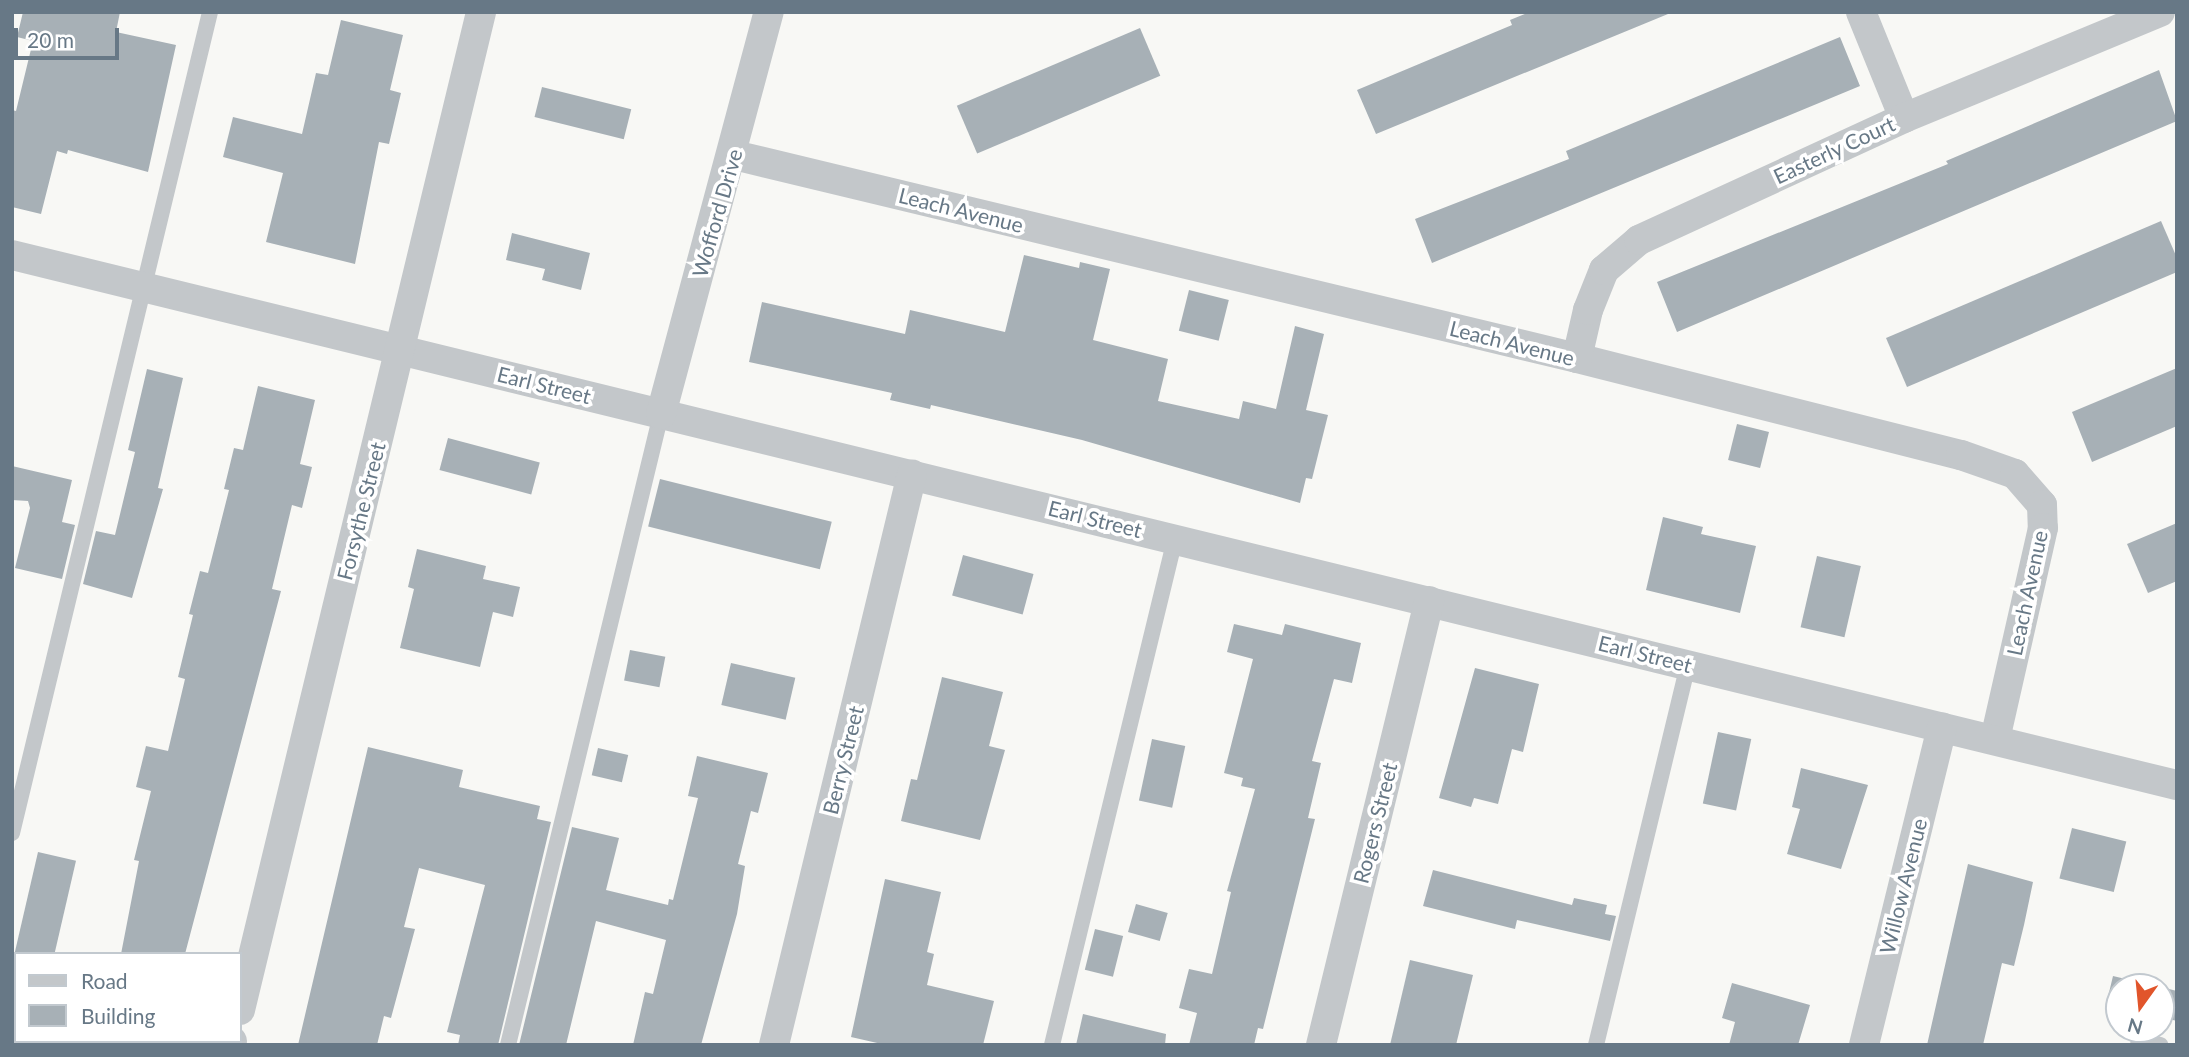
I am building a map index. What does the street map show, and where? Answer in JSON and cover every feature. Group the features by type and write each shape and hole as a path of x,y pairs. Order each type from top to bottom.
{"street":[{"name":"Forsythe Street","path":"242,1002 481,12"},
{"name":"Wofford Drive","path":"660,414 734,155 769,12"},
{"path":"1861,12 1905,118"},
{"name":"Easterly Court","path":"1577,358 1588,310 1604,270 1639,240 1905,118 2160,12"},
{"name":"Leach Avenue","path":"734,155 1577,358 1961,454 2015,474 2029,486 2042,505 2043,528 1996,740"},
{"name":"Earl Street","path":"12,255 2177,785"},
{"name":"Berry Street","path":"774,1045 912,474"},
{"name":"Rogers Street","path":"1321,1045 1429,601"},
{"name":"Willow Avenue","path":"1864,1045 1942,727"}],"lane":[{"path":"12,833 210,12"},
{"path":"508,1045 660,414"},
{"path":"1052,1045 1175,539"},
{"path":"1596,1045 1688,665"},
{"path":"2138,1045 2140,1040 2160,1045"}],"building":[{"path":"23,12 120,12 116,32 176,45 148,172 68,150 67,154 57,151 41,214 12,207 12,110 16,111 33,41 17,37"},
{"path":"1530,12 1668,14 1376,134 1357,90 1512,25 1510,20"},
{"path":"341,20 403,35 390,90 401,93 389,144 379,142 355,264 266,242 283,173 223,157 233,117 302,134 316,73 328,75"},
{"path":"1140,28 1160,76 977,154 957,106"},
{"path":"1840,37 1860,86 1432,263 1415,219 1569,159 1566,151"},
{"path":"2159,70 2177,121 1677,332 1657,282 1948,164 1946,161"},
{"path":"542,87 631,109 624,139 535,117"},
{"path":"2161,221 2177,258 2177,272 1907,387 1886,338"},
{"path":"512,233 590,253 581,290 542,280 545,269 506,260"},
{"path":"1024,255 1079,268 1080,262 1110,269 1093,340 1168,359 1158,401 1239,419 1243,401 1276,409 1295,326 1324,334 1306,410 1328,415 1312,479 1306,478 1300,503 1082,440 931,405 930,409 890,400 892,393 749,362 762,302 905,334 910,310 1005,332"},
{"path":"1189,290 1229,300 1219,341 1179,331"},
{"path":"2177,368 2177,426 2092,462 2072,412"},
{"path":"147,369 183,378 158,488 163,489 132,598 83,584 96,531 115,535 135,452 128,450"},
{"path":"258,386 315,400 300,464 312,467 302,508 292,505 272,589 281,591 186,952 121,952 139,861 134,860 151,791 136,787 146,746 168,751 185,679 178,677 193,615 189,614 200,571 208,573 229,490 224,489 234,448 243,450"},
{"path":"1737,424 1769,432 1760,468 1728,460"},
{"path":"448,438 540,463 531,494 439,470"},
{"path":"12,466 72,480 62,522 75,525 62,579 15,568 30,508 28,501 12,500"},
{"path":"660,479 832,522 820,569 648,527"},
{"path":"1663,517 1703,527 1701,534 1756,546 1740,613 1646,590"},
{"path":"2177,523 2177,581 2148,593 2127,544"},
{"path":"417,549 486,566 483,579 520,587 513,617 493,612 480,667 400,648 414,589 408,587"},
{"path":"963,555 1034,574 1023,614 952,596"},
{"path":"1817,556 1861,566 1844,637 1801,627"},
{"path":"1234,624 1282,635 1285,624 1361,643 1352,683 1334,679 1312,761 1321,763 1308,818 1315,819 1263,1029 1258,1028 1254,1045 1189,1045 1197,1013 1179,1008 1189,969 1212,974 1231,892 1227,891 1255,789 1241,786 1243,778 1224,773 1253,659 1227,652"},
{"path":"630,650 665,657 659,687 624,680"},
{"path":"731,663 795,678 786,720 721,705"},
{"path":"1475,668 1539,684 1523,752 1512,749 1498,804 1474,798 1471,807 1439,798"},
{"path":"942,677 1003,692 989,746 1005,750 980,840 901,821 911,779 917,780"},
{"path":"1718,732 1751,739 1736,810 1703,803"},
{"path":"1152,739 1185,746 1172,808 1139,801"},
{"path":"368,747 463,770 459,787 540,806 537,819 551,822 498,1045 458,1045 460,1035 447,1032 485,885 419,868 404,927 415,929 391,1018 384,1016 377,1045 298,1045"},
{"path":"598,748 628,755 622,782 592,775"},
{"path":"697,756 768,773 758,813 751,811 738,864 745,866 737,914 701,1045 633,1045 645,992 653,994 666,940 596,921 566,1045 519,1045 572,827 619,838 606,890 668,905 669,899 673,900 698,798 688,796"},
{"path":"1801,768 1868,785 1841,869 1787,854 1800,809 1792,807"},
{"path":"2072,828 2126,842 2114,892 2059,878"},
{"path":"38,852 76,861 55,952 15,952"},
{"path":"1968,864 2033,882 2024,925 2014,966 2002,963 1983,1045 1927,1045"},
{"path":"1433,870 1572,905 1574,898 1607,905 1605,914 1616,916 1610,941 1517,920 1515,929 1423,906"},
{"path":"885,879 941,892 927,952 934,954 927,985 994,1001 983,1045 886,1045 851,1037"},
{"path":"1136,904 1168,913 1160,941 1128,932"},
{"path":"1095,929 1123,936 1113,977 1085,970"},
{"path":"1410,960 1473,975 1456,1045 1390,1045"},
{"path":"1732,983 1810,1005 1798,1045 1729,1045 1735,1022 1722,1018"},
{"path":"2175,990 2177,991 2175,1020"},
{"path":"1083,1014 1166,1034 1165,1045 1076,1045"}]}
